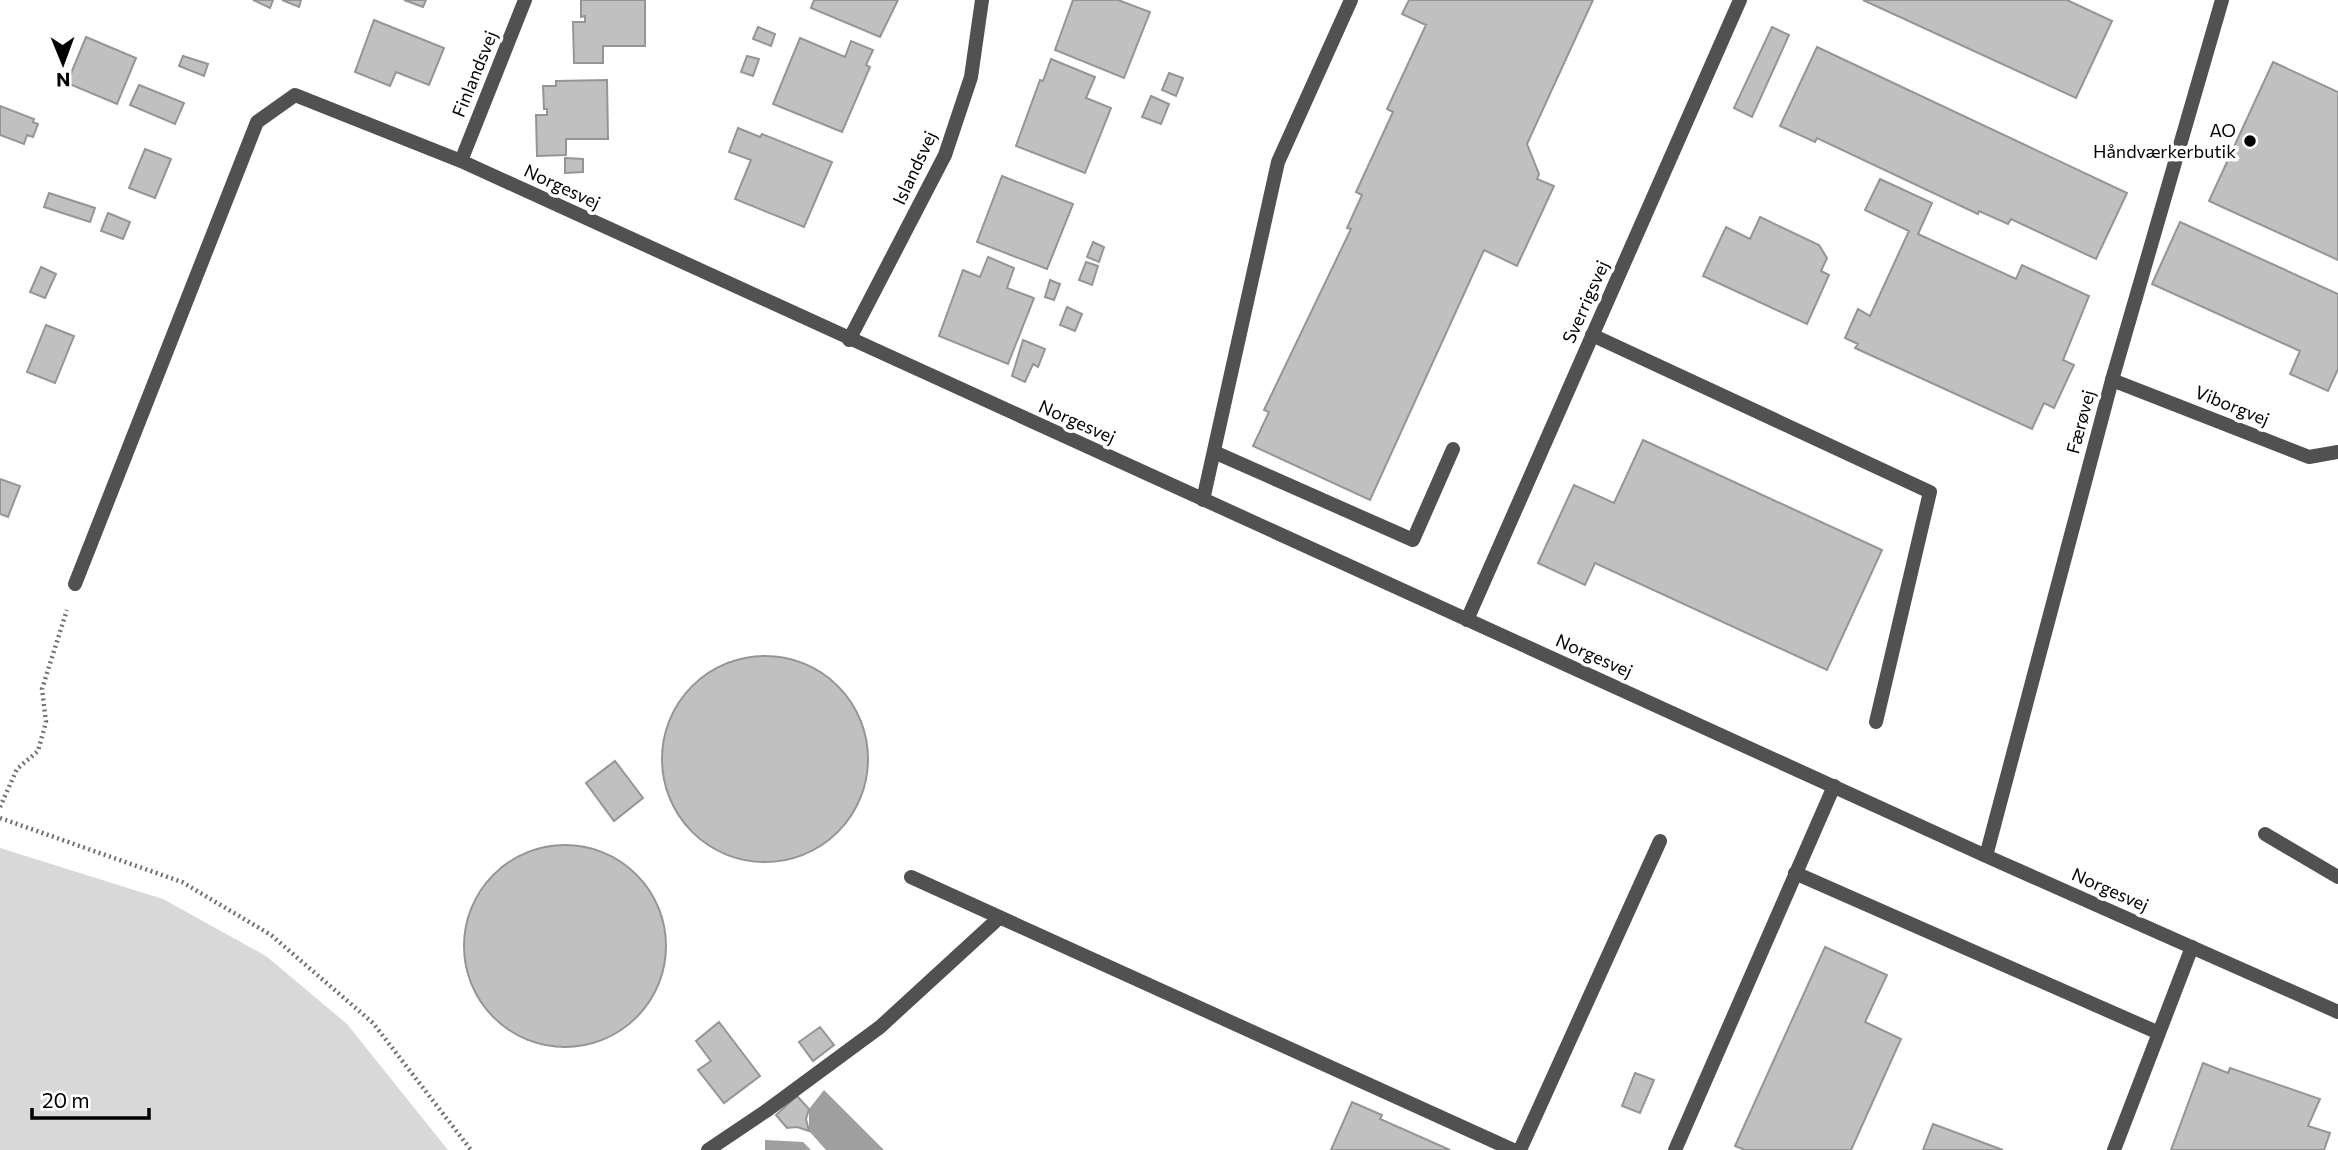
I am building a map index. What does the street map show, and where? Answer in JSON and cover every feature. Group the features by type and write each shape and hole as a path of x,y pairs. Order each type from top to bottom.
{"street":[{"name":"Finlandsvej","path":"461,162 525,0"},
{"name":"Islandsvej","path":"849,340 946,155 971,77 982,0"},
{"path":"1203,500 1278,162 1351,0"},
{"name":"Sverrigsvej","path":"1466,620 1740,0"},
{"name":"Færøvej","path":"1986,856 2112,380 2222,0"},
{"name":"Norgesvej","path":"75,584 257,122 295,95 461,162 1986,856 2338,1012"},
{"path":"1592,335 1930,492 1876,722"},
{"name":"Viborgvej","path":"2112,380 2309,457 2338,452"},
{"path":"1214,452 1413,540 1453,449"},
{"path":"1675,1150 1834,786"},
{"path":"2266,834 2338,877"},
{"path":"1520,1150 1660,841"},
{"path":"1795,873 2159,1033"},
{"path":"911,877 1513,1150"},
{"path":"708,1150 880,1027 1000,917"},
{"path":"2114,1150 2192,947"}],"path":[{"path":"0,807 17,769 38,751 46,722 42,689 75,584"},
{"path":"0,818 182,883 271,935 373,1023 471,1150"}],"shaded area":[{"path":"0,848 163,899 266,956 347,1024 448,1150 0,1150"},
{"path":"824,1090 884,1150 826,1150 809,1131 809,1109"},
{"path":"765,1140 803,1142 811,1150 765,1150"}],"building":[{"path":"253,0 273,0 270,8"},
{"path":"282,0 301,0 299,7"},
{"path":"404,0 426,0 423,7"},
{"path":"581,0 645,0 645,46 603,46 603,63 574,63 573,22 585,22 585,16 581,17"},
{"path":"814,0 898,0 880,37 811,8"},
{"path":"1073,0 1118,0 1150,12 1124,78 1055,50"},
{"path":"1409,0 1593,0 1527,144 1539,174 1537,179 1554,186 1517,266 1484,250 1370,500 1253,446 1269,412 1264,410 1351,229 1347,228 1362,195 1356,192 1393,112 1387,109 1426,25 1402,14"},
{"path":"1863,0 2067,0 2112,21 2076,98"},
{"path":"374,20 444,48 429,85 396,72 390,86 355,72"},
{"path":"758,27 775,34 771,46 753,39"},
{"path":"1772,27 1789,35 1752,117 1734,108"},
{"path":"86,37 136,58 117,104 67,83"},
{"path":"800,38 845,57 851,41 873,50 866,65 870,67 842,132 773,104"},
{"path":"1817,47 2127,193 2096,259 2011,219 2008,224 1979,211 1978,214 1817,138 1815,142 1780,126"},
{"path":"183,56 208,64 204,76 179,66"},
{"path":"747,56 759,59 753,76 741,72"},
{"path":"1051,59 1095,77 1086,98 1111,108 1085,173 1016,146 1040,80 1043,81"},
{"path":"2273,62 2338,92 2338,260 2209,201"},
{"path":"1169,73 1183,78 1176,96 1162,90"},
{"path":"607,80 608,139 566,139 566,155 537,156 536,115 547,115 547,109 544,109 543,86 556,86 556,81"},
{"path":"139,85 184,103 175,124 130,105"},
{"path":"1151,96 1169,104 1161,124 1142,117"},
{"path":"0,106 34,119 33,122 38,124 33,137 27,135 24,144 0,135"},
{"path":"738,128 760,137 762,134 832,162 804,227 735,199 751,160 729,152"},
{"path":"145,149 171,159 155,198 129,188"},
{"path":"565,158 583,159 583,172 565,173"},
{"path":"1002,176 1073,204 1047,269 977,242"},
{"path":"1880,179 1932,203 1918,234 2016,279 2022,265 2089,296 2063,360 2074,365 2054,408 2044,403 2032,429 1855,348 1858,344 1845,338 1858,309 1870,316 1909,231 1865,210"},
{"path":"49,193 95,208 90,222 44,207"},
{"path":"108,213 130,222 123,239 101,231"},
{"path":"1760,217 1819,245 1827,258 1821,271 1829,275 1807,324 1703,276 1726,227 1750,239"},
{"path":"2180,222 2338,294 2338,369 2328,391 2290,374 2300,351 2152,284"},
{"path":"1093,242 1104,247 1099,262 1087,257"},
{"path":"988,257 1014,268 1007,288 1034,298 1008,364 939,336 963,270 980,277"},
{"path":"1086,262 1098,266 1092,285 1079,280"},
{"path":"41,267 56,274 45,298 30,292"},
{"path":"1050,280 1060,284 1054,300 1045,297"},
{"path":"1067,307 1082,314 1075,331 1060,325"},
{"path":"46,325 74,336 55,383 27,372"},
{"path":"1023,340 1045,349 1038,367 1033,364 1025,382 1012,376"},
{"path":"1643,440 1882,550 1827,670 1595,563 1585,585 1538,563 1574,485 1614,503"},
{"path":"0,479 20,486 8,517 0,514"},
{"path":"765,656 804,664 822,673 838,686 851,702 860,720 868,759 860,798 851,816 838,832 822,845 804,854 765,862 726,854 708,845 692,832 679,816 670,798 662,759 670,720 679,702 692,686 708,673 726,664"},
{"path":"615,761 643,798 614,821 586,783"},
{"path":"565,845 604,853 621,862 636,875 649,890 658,907 666,946 658,985 649,1002 636,1017 621,1030 604,1039 565,1047 526,1039 509,1030 494,1017 481,1002 472,985 464,946 472,907 481,890 494,875 509,862 526,853"},
{"path":"1825,947 1887,975 1865,1022 1901,1039 1851,1150 1745,1150 1735,1146"},
{"path":"719,1022 760,1076 724,1103 698,1070 711,1061 696,1041"},
{"path":"820,1027 834,1045 813,1061 799,1042"},
{"path":"2203,1063 2228,1073 2230,1068 2320,1099 2308,1126 2330,1133 2324,1150 2171,1150"},
{"path":"1635,1073 1654,1080 1640,1113 1622,1106"},
{"path":"797,1096 809,1109 806,1119 809,1131 797,1127 787,1128 776,1115"},
{"path":"1352,1102 1382,1115 1380,1119 1450,1150 1331,1150"},
{"path":"1933,1124 2003,1150 1923,1150"}],"place":[{"name":"AO Håndværkerbutik","path":"2250,141"}]}
